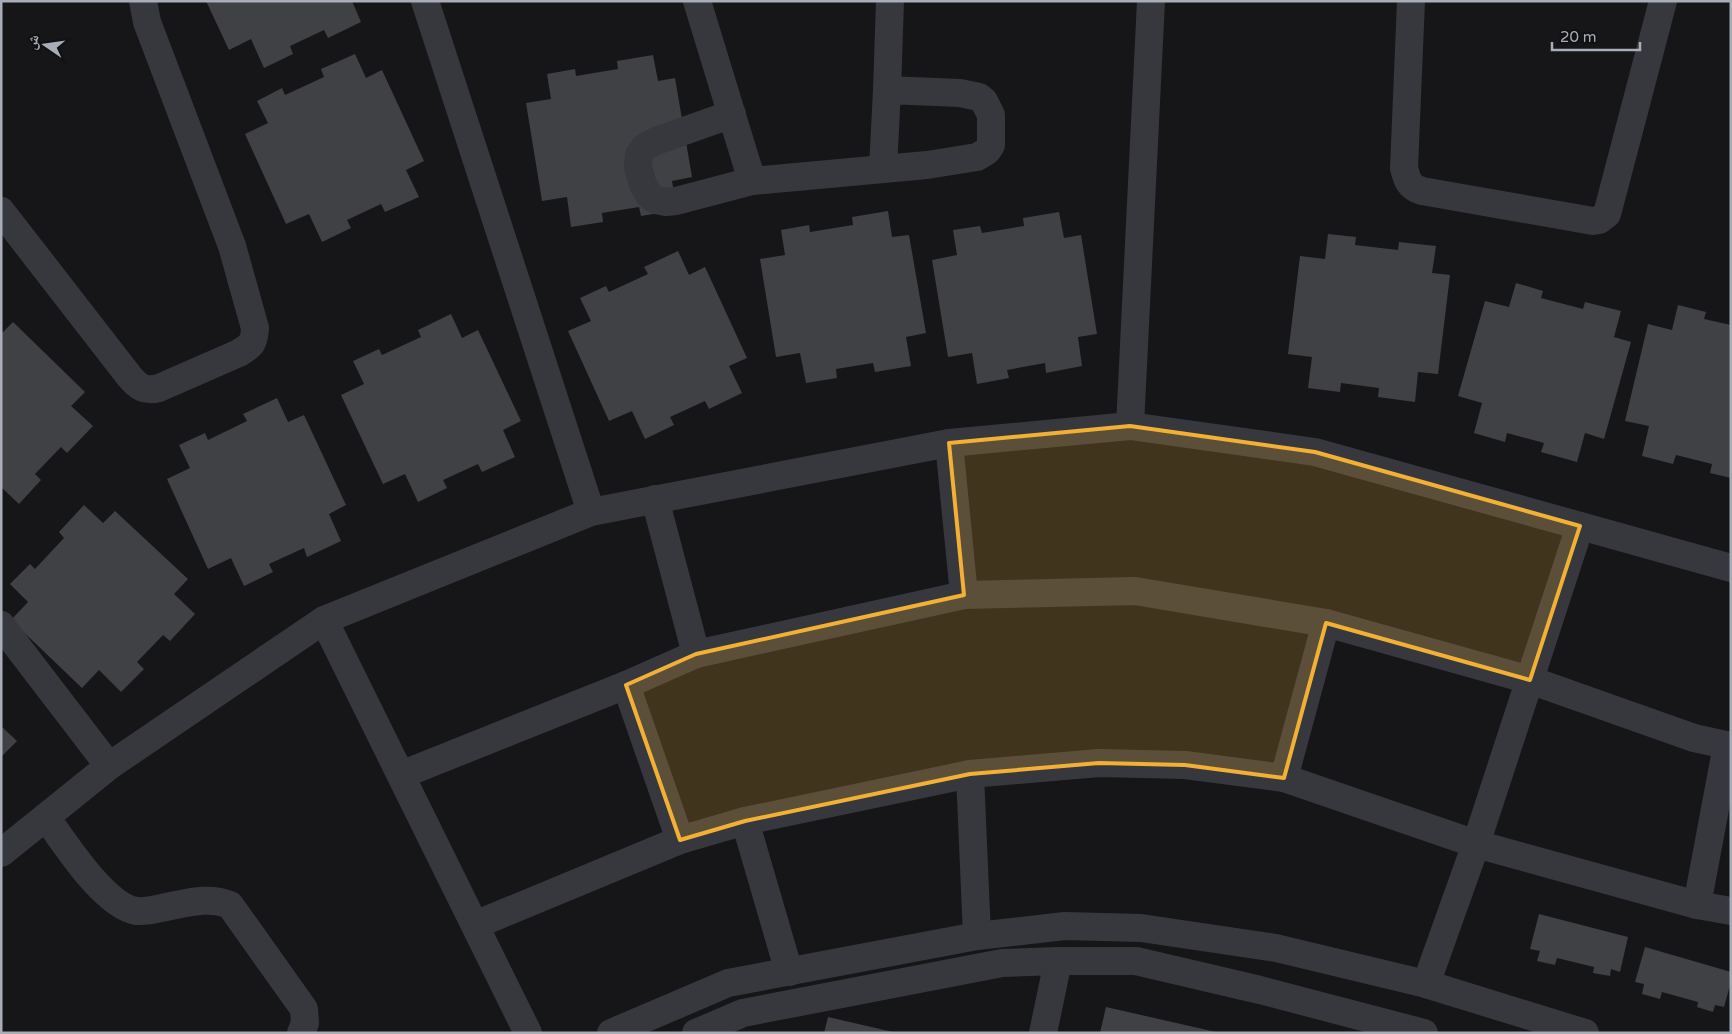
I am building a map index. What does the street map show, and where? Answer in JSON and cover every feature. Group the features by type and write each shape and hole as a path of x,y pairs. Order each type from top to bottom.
{"street":[{"path":"1,211 129,376 142,388 152,390 160,388 239,353 254,341 255,328 232,246 147,22 143,1"},
{"path":"425,1 591,512"},
{"path":"697,1 752,180"},
{"path":"883,168 890,1"},
{"path":"1130,426 1151,1"},
{"path":"1411,1 1404,168 1406,177 1413,188 1431,193 1593,221 1599,220 1607,214 1663,1"},
{"path":"732,114 656,141 645,147 639,155 638,168 643,185 650,196 666,202 708,193 752,180 927,165 977,157 987,151 991,144 991,115 984,101 979,97 960,92 887,90"},
{"path":"1,853 109,766 324,620 591,512 949,442 1130,426 1314,452 1731,568"},
{"path":"949,442 964,595"},
{"path":"656,499 696,654"},
{"path":"1426,984 1476,844 1580,526"},
{"path":"401,775 626,685 696,654 964,595 1135,591 1326,623 1530,680 1694,738 1729,745 1697,905"},
{"path":"324,620 528,1033"},
{"path":"1284,778 1326,623"},
{"path":"1,625 109,766"},
{"path":"626,685 680,840"},
{"path":"475,925 680,840 745,821 970,774 1099,763 1185,765 1284,778 1476,844 1697,905 1731,911"},
{"path":"970,774 977,936"},
{"path":"46,817 98,886 114,900 129,909 138,911 156,909 198,900 218,900 230,905 304,1009 305,1024 301,1033"},
{"path":"745,821 789,972"},
{"path":"611,1033 728,983 977,936 1065,926 1141,928 1276,948 1426,984 1585,1033"},
{"path":"696,1033 743,1013 1002,963 1058,961 1136,962 1260,990 1424,1033"},
{"path":"1043,1033 1058,961"}],"highlighted area":[{"path":"1130,426 1315,452 1580,526 1530,680 1326,623 1284,778 1185,765 1099,763 970,774 745,821 680,840 626,685 696,654 964,595 949,443"}],"building":[{"path":"206,1 352,1 361,22 328,38 324,30 290,46 293,54 264,68 251,39 229,50"},
{"path":"355,54 366,78 382,70 424,161 406,170 419,197 385,212 381,204 347,220 351,228 322,242 309,214 286,224 245,134 268,123 257,101 282,88 285,95 324,77 321,69"},
{"path":"653,55 658,81 675,78 692,177 672,181 677,210 641,216 639,207 602,213 603,222 571,227 567,197 542,201 526,103 551,99 547,74 575,69 576,76 618,69 617,61"},
{"path":"888,211 892,237 909,235 926,333 906,337 911,366 875,372 873,363 836,369 837,378 806,383 800,353 776,357 760,259 785,255 781,230 809,225 810,232 853,225 852,217"},
{"path":"1059,212 1064,238 1081,235 1097,334 1078,337 1082,366 1046,373 1045,363 1007,370 1009,378 977,384 972,353 948,357 932,260 957,255 953,230 980,226 982,233 1024,226 1023,218"},
{"path":"1328,234 1356,237 1355,245 1398,250 1399,242 1436,246 1432,273 1450,275 1438,374 1418,372 1415,402 1378,397 1379,388 1341,383 1340,392 1308,388 1312,357 1288,354 1300,256 1325,259"},
{"path":"678,251 689,275 705,267 747,358 729,366 742,393 709,409 705,401 670,417 674,425 645,439 632,411 609,421 568,331 591,321 580,298 606,286 609,292 648,274 644,267"},
{"path":"1516,283 1543,291 1541,298 1583,309 1585,302 1621,311 1614,337 1631,342 1604,439 1585,433 1577,462 1541,452 1544,443 1507,433 1505,442 1474,433 1482,403 1458,396 1485,301 1509,307"},
{"path":"1678,305 1706,312 1704,319 1731,325 1731,478 1710,473 1712,464 1676,455 1673,464 1642,456 1649,426 1625,421 1648,324 1672,330"},
{"path":"451,314 462,338 478,330 521,421 503,430 515,457 482,472 478,464 443,480 447,488 418,502 405,474 383,484 341,395 364,384 353,361 379,349 382,355 421,337 418,330"},
{"path":"13,322 85,392 71,406 93,426 67,453 61,447 35,474 41,480 19,504 1,487 1,334"},
{"path":"277,398 288,422 304,415 346,505 329,514 341,541 307,557 304,548 269,564 273,572 244,586 231,558 208,569 167,479 190,468 179,445 205,433 208,440 247,421 243,414"},
{"path":"84,505 103,523 115,511 188,579 174,594 195,614 170,641 163,635 137,662 144,669 121,692 99,670 82,688 11,620 28,602 10,584 30,564 35,569 64,538 59,532"},
{"path":"1,726 17,741 1,757"},
{"path":"1539,914 1628,937 1620,972 1611,969 1610,976 1593,973 1594,967 1557,958 1555,965 1537,961 1540,951 1530,949"},
{"path":"1645,947 1731,972 1731,982 1724,1007 1715,1005 1713,1012 1697,1007 1698,1002 1662,992 1660,999 1642,994 1644,984 1635,982"},
{"path":"1106,1007 1216,1032 1216,1033 1100,1033"},
{"path":"828,1017 893,1032 824,1033"}]}
